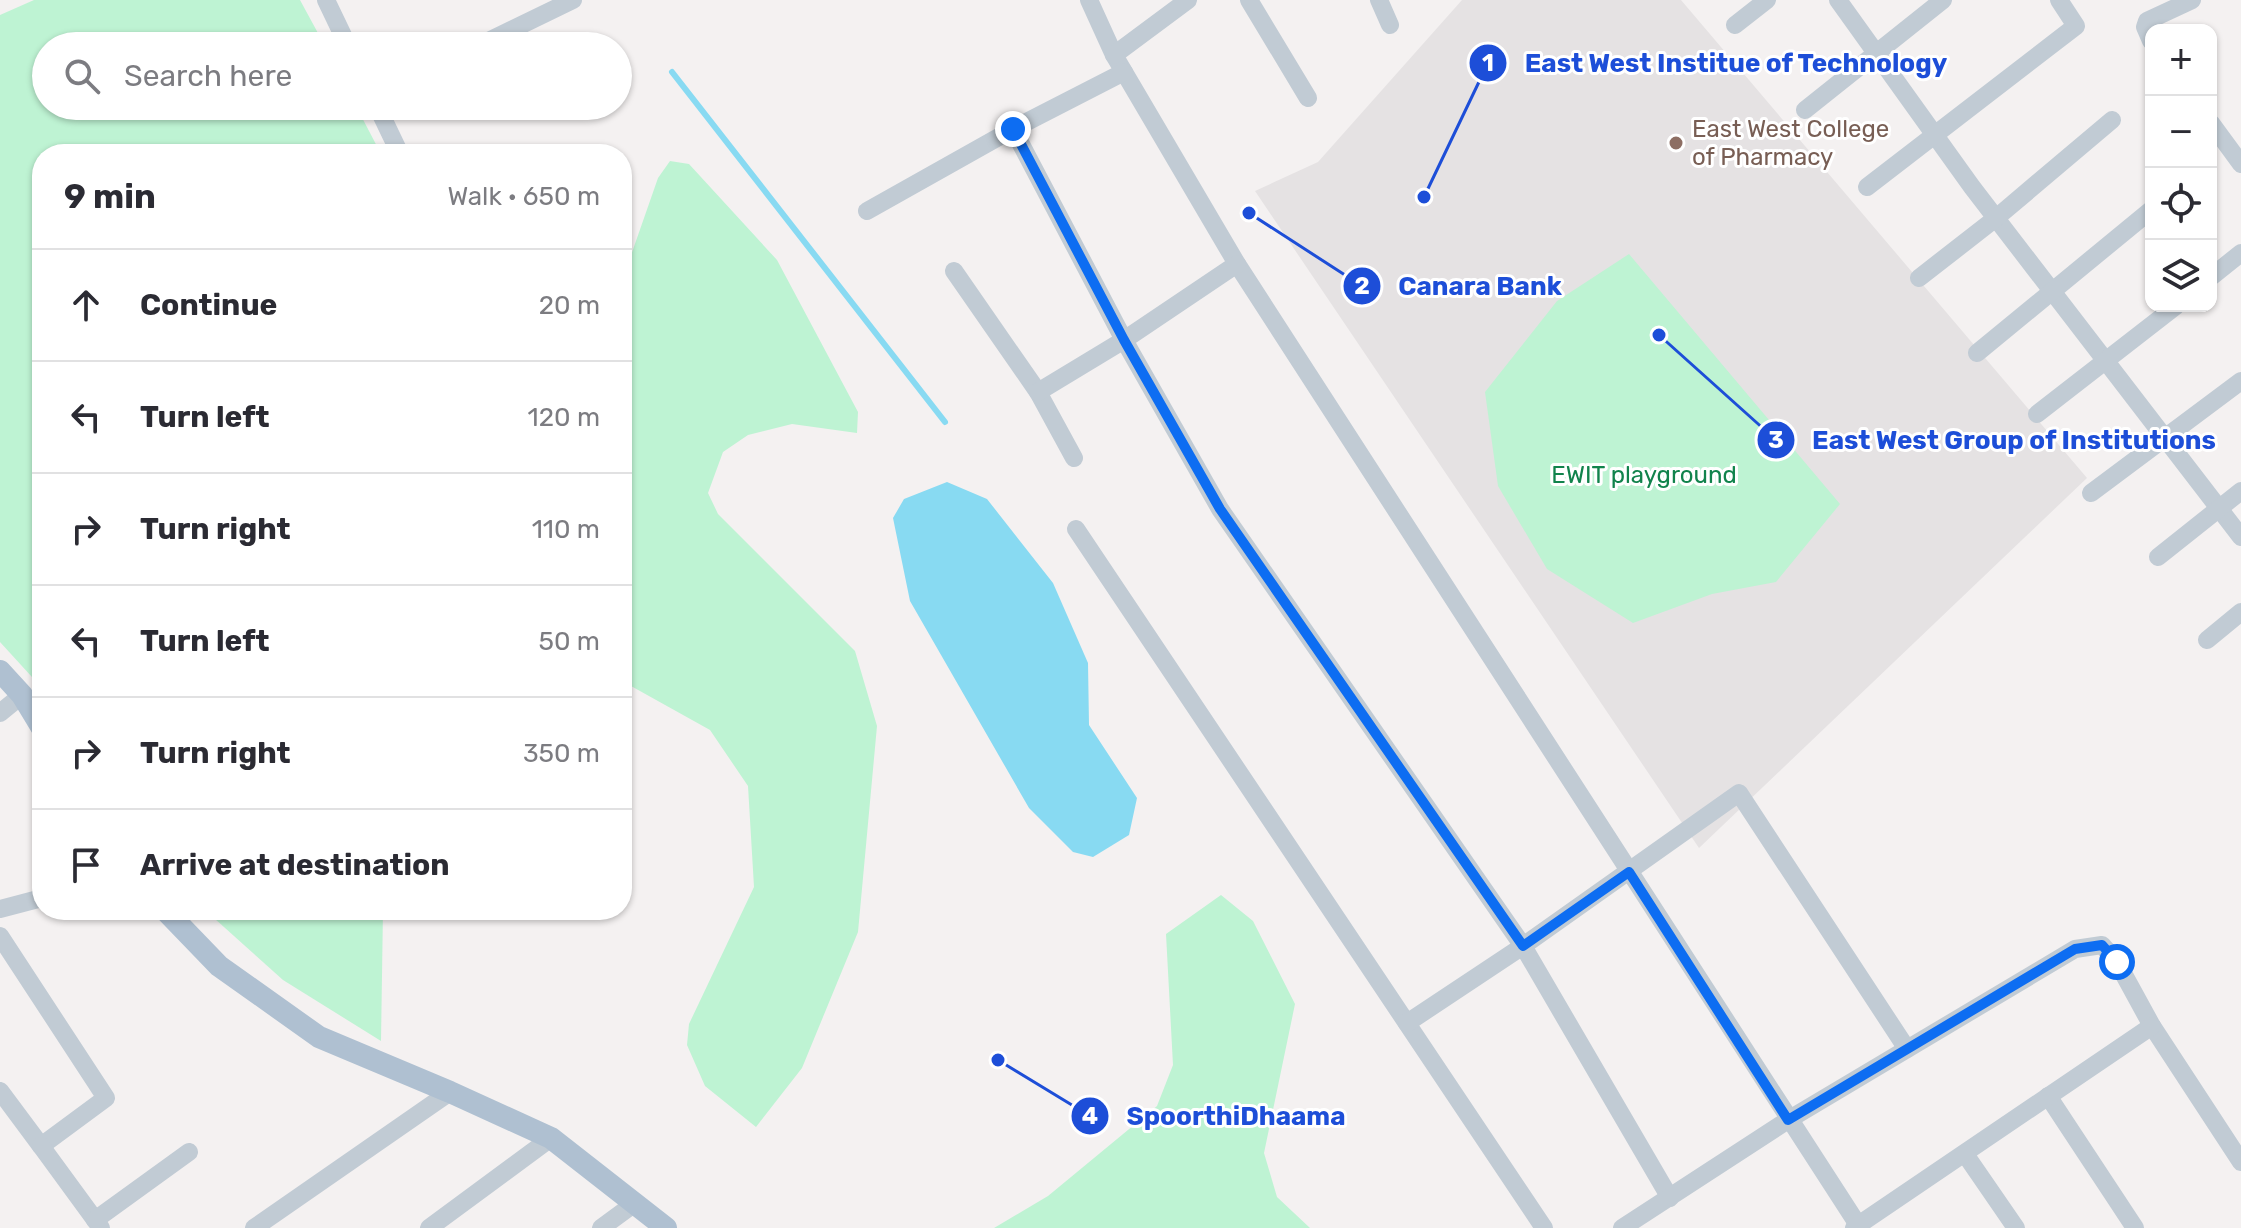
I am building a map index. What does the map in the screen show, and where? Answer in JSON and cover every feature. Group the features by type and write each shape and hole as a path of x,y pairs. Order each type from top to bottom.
{"main road":[{"path":"0,671 32,712"},
{"path":"175,920 219,966 319,1037 551,1138 666,1228"}],"street":[{"path":"327,0 342,32"},
{"path":"507,32 573,0"},
{"path":"1089,0 1114,55 1237,264 1857,1227 2152,1026"},
{"path":"1114,55 1188,0"},
{"path":"1249,0 1308,98"},
{"path":"1379,0 1390,25"},
{"path":"1735,25 1767,0"},
{"path":"1838,0 1996,218 2241,537"},
{"path":"1805,110 1943,0"},
{"path":"1867,187 2076,26 2059,0"},
{"path":"2146,24 2192,0"},
{"path":"867,211 1013,129 1124,72"},
{"path":"384,120 395,144"},
{"path":"1919,278 2112,120"},
{"path":"1013,129 1124,340 1220,509 1523,946 1670,1198"},
{"path":"2217,131 2241,164"},
{"path":"1977,353 2145,215"},
{"path":"2217,272 2241,253"},
{"path":"1038,392 1124,340 1237,264"},
{"path":"954,271 1038,392 1074,458"},
{"path":"2037,414 2168,312"},
{"path":"2091,493 2241,381"},
{"path":"2158,557 2241,491"},
{"path":"1076,529 1544,1228"},
{"path":"2207,640 2241,612"},
{"path":"0,713 22,695"},
{"path":"1407,1023 1523,946 1739,793 1907,1049"},
{"path":"0,909 32,901"},
{"path":"0,936 106,1098 41,1146"},
{"path":"1622,1228 1788,1120 2075,949 2102,945 2117,962 2152,1026 2241,1162"},
{"path":"0,1091 98,1224 189,1152"},
{"path":"254,1228 450,1092"},
{"path":"2048,1096 2135,1228"},
{"path":"429,1228 551,1138"},
{"path":"1965,1154 2016,1228"},
{"path":"601,1228 635,1203"}],"shaded area":[{"path":"1462,0 1681,0 2087,478 1699,848 1255,191 1318,162"}],"green space":[{"path":"34,0 300,0 317,32 32,32 32,120 363,120 376,144 32,144 32,677 0,642 0,15"},
{"path":"670,161 689,164 777,260 858,412 857,433 792,424 748,435 723,452 708,493 718,514 855,651 877,726 858,932 802,1068 756,1127 705,1086 687,1045 689,1024 754,887 748,786 710,730 632,687 632,252 658,178"},
{"name":"EWIT playground","path":"1629,254 1840,504 1776,582 1712,594 1633,623 1547,569 1498,486 1485,392 1557,301"},
{"path":"1221,895 1253,921 1295,1004 1264,1153 1277,1197 1310,1228 994,1228 1048,1196 1157,1106 1173,1065 1166,934"},
{"path":"216,920 383,920 381,1041 283,980"}],"water":[{"path":"947,482 987,499 1053,583 1088,663 1089,725 1137,798 1129,835 1093,857 1073,852 1029,808 910,601 893,518 904,499"}],"waterway":[{"path":"672,72 945,422"}],"place":[{"name":"East West College of Pharmacy","path":"1676,143"},
{"name":"East West Institue of Technology","path":"1424,197"},
{"name":"Canara Bank","path":"1249,213"},
{"name":"East West Group of Institutions","path":"1659,335"},
{"name":"SpoorthiDhaama","path":"998,1060"}],"route":[{"path":"1013,129 1124,340 1220,509 1523,946 1629,872 1788,1120 2075,949 2102,945 2117,962"}]}
